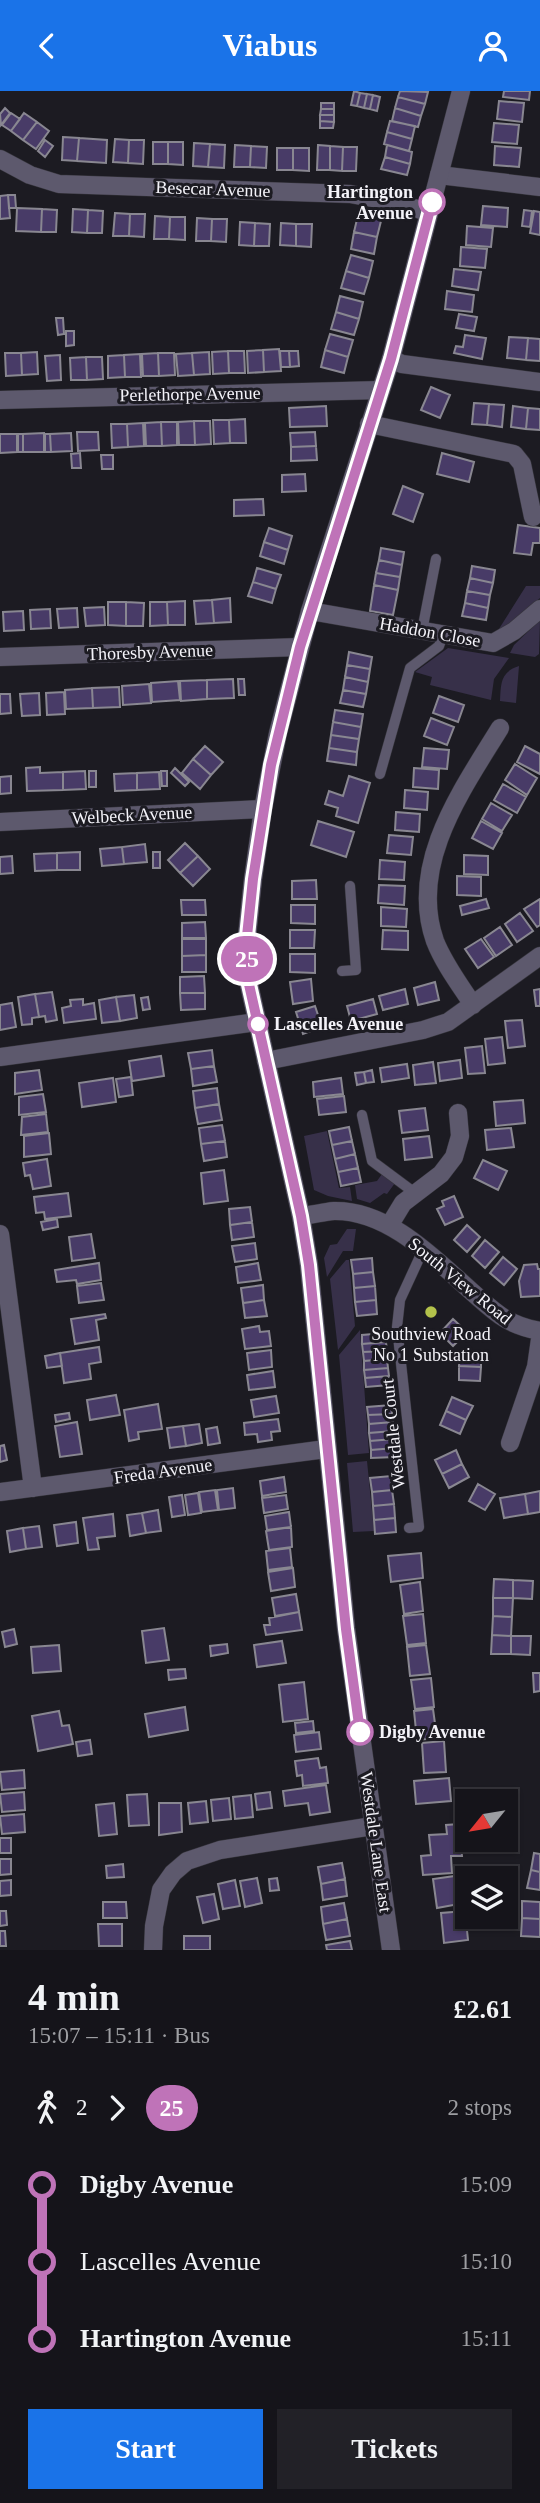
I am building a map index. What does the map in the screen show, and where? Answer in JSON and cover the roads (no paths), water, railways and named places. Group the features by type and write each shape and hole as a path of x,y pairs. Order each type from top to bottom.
{"street":[{"name":"Westdale Lane East","path":"391,1950 346,1629 310,1276 301,1216 257,1023 246,957 253,879 273,754 310,611 391,359 461,91"},
{"name":"Besecar Avenue","path":"0,159 30,175 59,184 350,194 383,199 429,212"},
{"path":"439,175 540,187"},
{"path":"391,359 402,364 540,382"},
{"name":"Perlethorpe Avenue","path":"0,400 381,390"},
{"path":"369,424 514,454 522,464 533,517"},
{"name":"Haddon Close","path":"310,611 493,643 514,631 540,609"},
{"name":"Thoresby Avenue","path":"0,657 300,647"},
{"path":"473,1005 436,941 428,900 436,846 454,806 500,728"},
{"name":"Welbeck Avenue","path":"0,822 263,809"},
{"path":"266,1061 423,1030 448,1022 540,956"},
{"path":"0,1057 257,1023"},
{"path":"389,1226 403,1203 442,1174 454,1157 460,1136 458,1113"},
{"name":"South View Road","path":"301,1216 334,1211 358,1215 389,1226 423,1250 495,1312 518,1327 540,1331"},
{"path":"0,1234 33,1488"},
{"path":"510,1443 536,1367 540,1339"},
{"name":"Freda Avenue","path":"0,1492 326,1449"},
{"path":"153,1950 154,1926 161,1890 173,1873 187,1861 220,1850 373,1826"}],"lane":[{"path":"422,631 436,559"},
{"path":"380,774 410,668 439,646 443,635"},
{"path":"342,971 356,970 350,886"},
{"path":"362,1115 372,1161 415,1193"},
{"name":"Westdale Court","path":"409,1528 419,1527 397,1327 400,1300 423,1250"}],"place":[{"name":"Hartington Avenue","path":"432,202"},
{"name":"Lascelles Avenue","path":"258,1024"},
{"name":"Southview Road No 1 Substation","path":"431,1312"},
{"name":"Digby Avenue","path":"360,1732"}]}
